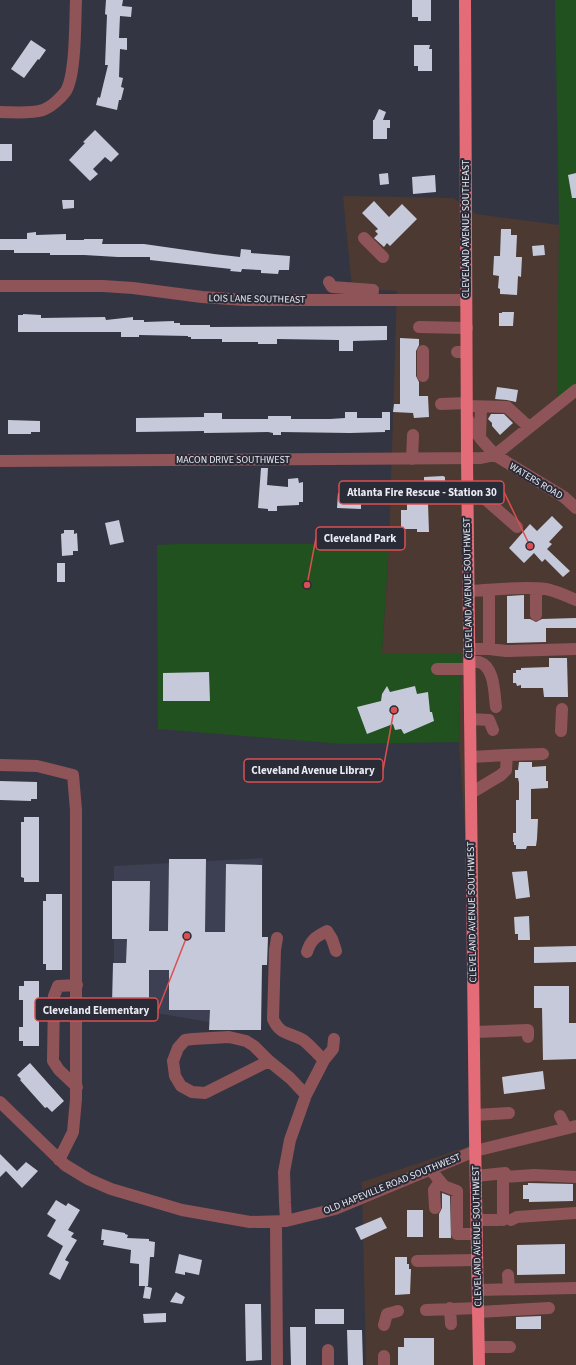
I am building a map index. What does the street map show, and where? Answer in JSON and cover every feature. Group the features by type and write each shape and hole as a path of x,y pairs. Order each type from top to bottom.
{"main road":[{"name":"CLEVELAND AVENUE SOUTHEAST","path":"465,0 466,328 462,352 462,376 467,409 467,459"},
{"name":"CLEVELAND AVENUE SOUTHWEST","path":"467,459 479,1365"}],"street":[{"path":"0,112 31,112 43,109 53,105 66,91 72,72 76,0"},
{"path":"364,238 384,257"},
{"path":"329,282 332,287 373,290 372,300"},
{"name":"LOIS LANE SOUTHEAST","path":"0,286 103,286 133,288 202,298 245,300 466,300"},
{"path":"419,328 466,328"},
{"path":"423,352 423,376"},
{"path":"495,455 576,390"},
{"path":"441,404 467,409 507,406 529,428"},
{"path":"480,438 481,407"},
{"name":"WATERS ROAD","path":"467,409 480,438 495,455 564,497 576,508"},
{"path":"412,459 413,435"},
{"name":"MACON DRIVE SOUTHWEST","path":"0,461 467,459 495,455"},
{"path":"467,496 484,498 518,527"},
{"path":"468,591 507,588 536,589 548,590 576,600"},
{"path":"536,589 536,616"},
{"path":"489,590 489,649"},
{"path":"469,621 489,621"},
{"path":"469,649 506,651 576,649"},
{"path":"437,669 469,665 479,662 489,669 496,707"},
{"path":"561,731 562,709"},
{"path":"470,719 489,720 493,730"},
{"path":"470,757 543,754"},
{"path":"471,793 501,775 506,770 506,755"},
{"path":"0,765 38,766 73,775 76,810 77,1087 73,1132 59,1160"},
{"path":"307,952 310,943 316,937 327,931 332,939 336,951"},
{"path":"277,938 275,950 273,1019 277,1027 304,1041 324,1060"},
{"path":"77,985 58,986 54,996 53,1060 59,1070 77,1087"},
{"path":"474,1032 528,1030"},
{"path":"268,1061 205,1093 192,1092 181,1086 175,1076 173,1061 178,1048 185,1040 229,1037 246,1041 254,1046 268,1061 290,1078 306,1095"},
{"path":"276,1365 276,1303 281,1222 285,1203 284,1172 290,1140 306,1095 324,1060 333,1049 334,1039"},
{"name":"OLD HAPEVILLE ROAD SOUTHWEST","path":"0,1102 59,1160 88,1179 111,1190 182,1210 250,1222 281,1222 334,1209 475,1151 573,1129"},
{"path":"475,1115 509,1113"},
{"path":"560,1116 573,1129"},
{"path":"430,1170 444,1186 457,1191 476,1190"},
{"path":"504,1220 503,1177 575,1173"},
{"path":"476,1176 505,1174"},
{"path":"435,1208 434,1190 440,1181"},
{"path":"457,1191 457,1234 477,1234"},
{"path":"477,1220 504,1220 517,1217 576,1213"},
{"path":"417,1261 477,1260"},
{"path":"508,1275 509,1289"},
{"path":"478,1290 576,1288"},
{"path":"450,1308 451,1324"},
{"path":"426,1310 450,1308 478,1310 549,1308"},
{"path":"384,1325 387,1314 398,1311"},
{"path":"479,1347 505,1343"},
{"path":"328,1350 328,1365"}],"shaded area":[{"path":"343,196 453,198 476,214 559,225 558,407 576,397 576,1365 366,1365 362,1182 470,1146 468,875 459,742 461,653 382,653 389,544 397,291 352,288"},
{"path":"263,858 257,1030 114,1006 114,866"}],"green space":[{"path":"555,0 576,0 576,397 557,407 559,225"},
{"path":"389,544 382,653 461,653 459,742 343,744 158,729 157,545"}],"building":[{"path":"106,0 123,0 122,6 132,7 131,17 120,16 119,38 127,38 127,50 120,49 119,77 123,78 121,87 124,88 117,110 96,105 98,97 100,98 108,65 105,65 107,15 105,14"},
{"path":"412,0 431,0 431,21 418,21 418,17 412,17"},
{"path":"31,40 46,50 24,78 11,69"},
{"path":"414,45 430,45 429,49 432,49 432,71 418,71 418,66 414,66"},
{"path":"379,109 386,112 383,120 390,120 390,128 387,128 387,139 373,139 373,120"},
{"path":"95,130 119,154 111,162 105,157 93,169 98,174 90,181 69,160 85,143 83,142"},
{"path":"0,144 12,144 12,161 0,161"},
{"path":"388,173 389,184 380,185 379,174"},
{"path":"576,173 576,198 572,198 568,175"},
{"path":"435,175 436,192 413,194 412,177"},
{"path":"62,200 74,200 74,208 63,209"},
{"path":"374,201 389,217 402,204 417,219 390,246 387,243 384,247 374,238 378,234 375,231 378,229 362,213"},
{"path":"501,229 511,229 511,235 517,235 516,257 522,257 521,277 518,276 517,295 500,294 500,289 498,288 499,276 493,275 494,256 500,256"},
{"path":"36,232 36,235 66,234 66,240 103,239 102,244 144,244 240,257 241,249 251,250 251,253 290,256 289,270 279,270 278,274 261,273 261,270 242,269 241,272 230,271 231,269 150,260 150,257 50,255 50,253 14,253 14,250 0,250 0,239 27,239 27,233"},
{"path":"544,245 545,255 533,256 532,246"},
{"path":"514,312 513,326 499,326 499,313"},
{"path":"18,315 41,315 41,318 105,317 106,320 133,317 133,320 144,320 144,322 174,321 174,323 180,323 180,325 210,325 210,327 387,326 387,340 353,341 353,351 339,351 339,340 277,339 277,344 258,344 258,342 222,342 222,339 191,339 191,337 188,336 139,335 139,337 121,337 121,332 18,332"},
{"path":"400,338 419,339 419,345 416,351 416,376 419,382 419,396 428,396 429,417 414,418 413,413 393,412 394,404 400,404"},
{"path":"497,387 518,390 516,402 495,399"},
{"path":"345,412 357,412 357,418 382,418 382,412 390,412 390,430 385,430 385,432 350,433 281,432 281,435 273,435 273,433 268,432 136,432 136,418 204,417 204,413 222,413 222,419 268,419 268,416 291,416 291,419 330,419 345,418"},
{"path":"491,414 504,414 513,423 500,435 488,419"},
{"path":"8,420 40,421 40,432 31,432 31,434 8,434"},
{"path":"261,468 268,468 267,485 288,487 288,479 298,478 299,483 303,482 303,502 299,502 299,505 277,506 277,511 268,511 268,509 258,508"},
{"path":"424,477 445,477 445,497 424,497"},
{"path":"338,493 364,494 364,503 361,503 361,509 337,508"},
{"path":"407,503 428,503 429,532 417,532 417,529 401,529 401,510 407,510"},
{"path":"552,516 563,527 549,542 552,544 547,549 570,571 563,577 545,559 542,562 534,553 524,563 509,548 530,524 537,531"},
{"path":"119,520 124,542 110,545 105,523"},
{"path":"64,530 74,530 74,534 77,533 78,551 73,551 73,555 62,556 61,534 64,533"},
{"path":"57,563 65,563 65,582 57,582"},
{"path":"524,595 524,619 530,619 536,622 542,619 576,618 576,628 546,628 546,642 507,643 507,596"},
{"path":"549,658 567,658 568,697 544,697 543,688 521,688 521,685 517,686 516,683 513,683 513,673 516,673 516,670 521,670 521,668 549,667"},
{"path":"209,672 210,701 163,701 163,673"},
{"path":"387,686 390,692 415,686 417,694 428,692 430,712 432,712 434,721 404,734 401,729 395,730 393,724 367,734 357,707 381,701 382,694"},
{"path":"519,762 532,762 532,767 546,766 546,781 548,781 548,788 531,789 531,819 538,819 537,839 536,846 527,846 526,849 516,849 516,845 514,845 513,842 513,833 516,833 516,800 519,800 519,783 518,778 515,778 515,770 518,770"},
{"path":"0,781 37,782 37,799 31,799 31,801 0,800"},
{"path":"24,817 39,817 39,882 24,882 24,878 21,877 21,822 24,822"},
{"path":"169,859 206,859 205,932 225,932 226,864 262,865 262,937 268,937 267,965 262,965 261,1030 209,1030 210,1010 169,1010 169,970 149,970 149,1004 112,1004 113,963 126,963 127,939 112,939 112,881 150,881 149,931 168,931"},
{"path":"527,871 530,897 516,899 512,872"},
{"path":"46,894 62,894 62,970 46,970 46,964 43,964 43,901 46,901"},
{"path":"529,916 530,940 518,940 518,934 515,934 514,917"},
{"path":"576,946 576,962 534,963 534,947"},
{"path":"24,981 39,981 39,1046 23,1046 23,1041 19,1041 19,1027 23,1027 23,1000 19,1000 19,986 24,986"},
{"path":"534,986 569,986 569,1023 576,1023 576,1059 543,1060 542,1008 534,1008"},
{"path":"30,1063 64,1101 52,1112 47,1107 45,1108 17,1075"},
{"path":"543,1071 545,1089 504,1094 502,1077"},
{"path":"0,1154 17,1171 26,1162 38,1171 22,1188 6,1171 0,1177"},
{"path":"528,1183 573,1184 573,1201 529,1202 529,1199 523,1199 523,1185 528,1185"},
{"path":"442,1193 450,1196 451,1238 439,1238 439,1214 442,1208"},
{"path":"56,1200 66,1206 68,1203 80,1210 68,1230 74,1233 71,1237 77,1240 65,1260 69,1262 60,1280 49,1274 63,1246 47,1236 56,1220 47,1214"},
{"path":"407,1210 423,1210 423,1237 407,1237"},
{"path":"381,1217 387,1228 361,1240 355,1228"},
{"path":"102,1229 125,1233 128,1235 127,1238 149,1239 149,1241 155,1242 154,1257 150,1257 148,1286 139,1286 139,1264 130,1263 131,1250 103,1245 104,1240 101,1240"},
{"path":"565,1244 565,1274 517,1275 517,1245"},
{"path":"179,1254 202,1260 199,1275 185,1272 185,1275 175,1273"},
{"path":"395,1257 407,1257 407,1264 409,1264 409,1269 411,1269 410,1294 395,1295"},
{"path":"145,1286 152,1288 150,1299 143,1298"},
{"path":"176,1292 185,1297 182,1304 170,1302"},
{"path":"245,1304 261,1304 262,1360 246,1361"},
{"path":"315,1309 344,1309 344,1324 315,1324"},
{"path":"166,1313 166,1322 144,1323 143,1314"},
{"path":"541,1316 541,1329 516,1329 516,1317"},
{"path":"290,1327 306,1327 306,1365 291,1365"},
{"path":"347,1330 362,1330 363,1365 348,1365"},
{"path":"404,1338 434,1338 434,1365 398,1365 398,1347 404,1347"}],"place":[{"name":"Atlanta Fire Rescue - Station 30","path":"530,546"},
{"name":"Cleveland Park","path":"307,585"},
{"name":"Cleveland Avenue Library","path":"394,710"},
{"name":"Cleveland Elementary","path":"187,936"}]}
